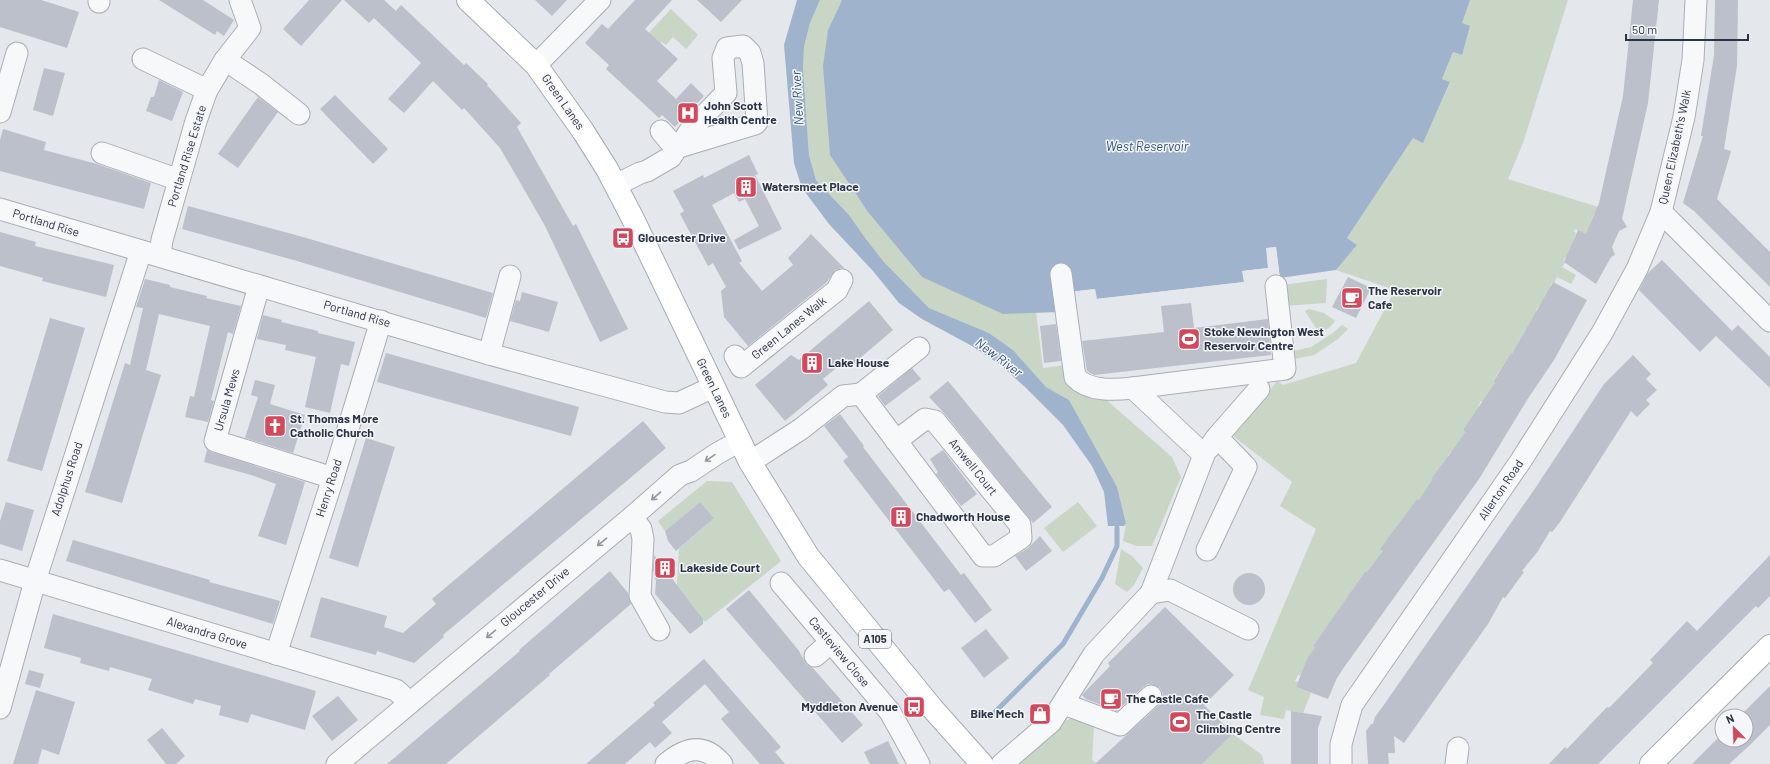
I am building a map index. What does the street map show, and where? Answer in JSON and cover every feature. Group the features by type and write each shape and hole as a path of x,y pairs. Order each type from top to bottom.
{"main road":[{"name":"Green Lanes","path":"468,0 536,66 583,130 616,185 750,462 808,556 932,708 982,764"},
{"path":"1651,764 1770,646"}],"street":[{"name":"Portland Rise Estate","path":"150,254 162,240 196,121 207,90 225,60 250,28 240,0"},
{"path":"536,66 600,0"},
{"name":"Queen Elizabeth's Walk","path":"1696,0 1693,60 1684,117 1661,212 1768,316"},
{"path":"744,46 750,53 753,63 757,122 679,147 691,129 714,106 726,93 723,58 727,48 744,46"},
{"path":"0,112 17,53"},
{"path":"143,59 207,90"},
{"path":"225,60 261,84 299,114"},
{"path":"616,185 647,171 671,157 676,149 661,131"},
{"path":"102,153 179,180"},
{"name":"Portland Rise","path":"4,210 489,354 665,402 679,403 714,388"},
{"name":"Allerton Road","path":"1341,764 1341,744 1352,706 1520,462 1602,333 1637,269 1661,212"},
{"name":"Adolphus Road","path":"0,708 35,581 150,254"},
{"path":"1061,274 1075,377 1092,386 1113,391 1286,369 1276,286"},
{"path":"489,354 510,276"},
{"name":"Green Lanes Walk","path":"735,356 741,367 837,290 842,280"},
{"name":"Ursula Mews","path":"259,286 215,441 333,478"},
{"name":"Henry Road","path":"276,654 333,478 381,321"},
{"path":"750,462 801,429 843,396 861,394 919,348"},
{"path":"1133,388 1204,455"},
{"path":"1002,764 1051,722 1064,704 1094,654 1151,593 1204,455 1217,437 1259,388"},
{"name":"Amwell Court","path":"861,394 896,441 983,556 994,556 1021,538 1020,525 935,421 925,419 896,441"},
{"path":"1208,550 1246,467 1217,437"},
{"name":"Gloucester Drive","path":"337,764 409,702 632,517 680,474 691,471 718,453 740,441"},
{"path":"632,517 641,529 643,539 640,596 659,630"},
{"name":"Alexandra Grove","path":"0,570 396,690 409,702"},
{"name":"Castleview Close","path":"781,583 890,712 919,764"},
{"path":"1151,593 1170,590 1248,629"},
{"path":"814,656 831,642"},
{"path":"1064,704 1120,724 1151,696"},
{"path":"666,764 678,754 698,749 714,755 722,764"}],"green space":[{"path":"820,0 842,0 828,30 1003,314 1036,312 1043,368 1066,365 1172,457 1181,477 1152,546 1136,546 1123,541 1126,524 1069,400 1046,387 1013,350 989,333 929,308 884,262 849,215 816,180 809,155 803,68 804,47 810,23"},
{"path":"1470,0 1568,0 1523,143 1508,179 1605,209 1601,217 1594,214 1589,227 1595,230 1593,237 1575,229 1574,232 1576,233 1574,238 1589,244 1568,258 1566,257 1563,261 1565,263 1562,267 1576,275 1571,284 1557,277 1554,283 1552,282 1541,307 1539,306 1536,310 1538,312 1513,354 1511,353 1493,381 1495,383 1483,402 1481,401 1478,406 1480,408 1463,430 1465,432 1462,437 1475,445 1456,447 1448,455 1449,457 1431,479 1433,481 1419,500 1417,499 1381,549 1383,551 1380,555 1393,564 1368,573 1366,572 1313,646 1315,648 1301,675 1298,675 1295,681 1298,682 1296,687 1311,693 1303,713 1286,710 1284,719 1260,715 1264,697 1248,690 1316,529 1280,506 1292,482 1232,435 1277,381 1283,385 1356,363 1395,290 1336,270 1357,245 1347,238 1413,138 1423,142 1450,83 1442,79 1453,52 1462,55 1461,24"},
{"path":"671,9 698,35 686,49 673,37 666,45 662,42 641,64 630,53"},
{"path":"1327,279 1326,303 1284,306 1282,285"},
{"path":"1309,309 1324,313 1335,321 1329,328 1319,333 1305,311"},
{"path":"1342,325 1348,329 1338,339 1314,355 1290,360 1289,352 1311,347 1333,333"},
{"path":"707,481 732,482 781,561 705,622 677,585 679,549 714,518 700,502 665,531 658,521"},
{"path":"1078,502 1097,526 1063,552 1044,528"},
{"path":"1121,549 1132,556 1143,568 1134,585 1127,592 1115,584"},
{"path":"1076,716 1094,726 1092,760 1097,764 1016,764 1058,724"},
{"path":"1233,734 1262,755 1264,764 1202,764"}],"water":[{"path":"797,0 820,0 810,23 804,47 803,68 809,155 816,180 849,215 884,262 929,308 989,333 1013,350 1046,387 1069,400 1117,487 1126,524 1124,526 1108,526 1104,492 1092,466 1063,425 1025,387 999,364 972,346 922,319 899,303 873,271 829,224 802,188 794,163 784,45"},
{"name":"West Reservoir","path":"842,0 1470,0 1462,23 1470,26 1462,55 1453,52 1442,79 1450,82 1423,143 1413,138 1347,238 1357,245 1336,270 1280,278 1276,247 1267,248 1268,268 1243,271 1244,282 1096,299 1095,289 1070,292 1060,312 1003,314 922,277 868,212 830,155 823,66 828,30"}],"pier":[{"path":"1276,247 1280,280 1278,279 1275,250 1269,250 1270,270 1245,273 1246,282 1244,284 1096,301 1093,291 1070,294 1070,292 1095,289 1097,299 1244,282 1242,271 1268,268 1266,248"}],"building":[{"path":"0,0 41,0 79,12 67,48 0,27"},
{"path":"159,0 203,0 234,20 224,36 217,31 215,35"},
{"path":"309,0 342,0 301,46 283,29"},
{"path":"344,0 384,0 396,11 401,5 464,65 466,63 488,84 487,85 521,123 517,127 573,226 576,224 628,329 600,342 545,226 525,191 500,148 464,108 462,110 433,81 404,113 388,99 421,63 374,18 369,23"},
{"path":"535,0 567,0 552,16"},
{"path":"635,0 672,0 645,29 678,59 657,81 676,99 691,83 704,96 675,127 662,115 659,118 606,69 609,65 585,43 602,24 608,29"},
{"path":"697,0 742,0 721,22"},
{"path":"1633,0 1659,0 1648,103 1622,219 1627,227 1619,231 1612,247 1615,255 1611,257 1596,284 1564,262 1578,230 1586,234 1599,203 1623,96"},
{"path":"1715,0 1738,0 1737,66 1724,149 1731,151 1717,199 1770,252 1770,287 1694,211 1683,203 1703,136 1701,136 1714,55"},
{"path":"44,68 65,73 53,116 33,110"},
{"path":"159,80 183,92 172,121 146,111 151,97 154,97"},
{"path":"335,95 388,149 373,164 320,109"},
{"path":"258,97 278,112 238,168 218,154"},
{"path":"3,129 46,142 44,150 97,164 151,183 144,209 0,171 0,140"},
{"path":"749,155 758,174 755,175 782,229 739,250 734,240 759,226 745,199 739,202 734,193 712,205 742,261 739,263 762,291 793,265 788,258 811,234 845,269 841,268 835,270 827,282 748,346 724,317 721,291 726,287 713,263 708,266 680,214 684,211 673,191 703,175 704,178"},
{"path":"188,206 303,237 493,293 486,318 297,261 182,229"},
{"path":"0,232 36,242 35,246 114,265 106,297 42,281 43,278 0,266"},
{"path":"1662,260 1732,331 1738,325 1770,357 1770,388 1716,336 1700,352 1639,290 1648,273"},
{"name":"The Reservoir Cafe","path":"1348,277 1371,288 1356,318 1332,307"},
{"path":"145,279 207,296 206,298 241,306 233,334 228,332 211,400 214,401 208,422 185,417 190,396 194,397 210,326 159,314 146,370 161,375 122,503 85,492 125,363 130,365 143,308 136,307"},
{"path":"1553,282 1587,300 1554,360 1527,400 1479,479 1345,666 1337,678 1328,699 1296,687 1308,657 1315,648 1313,646 1365,572 1367,572 1383,551 1380,549 1417,499 1419,500 1432,480 1431,479 1465,432 1463,430 1495,383 1493,382 1511,353 1512,354"},
{"path":"522,292 558,302 549,332 510,321 516,300 520,301"},
{"name":"Lake House","path":"869,301 893,330 852,365 847,359 823,379 828,385 785,421 755,385 791,355 799,360"},
{"name":"Stoke Newington West Reservoir Centre","path":"1191,303 1194,328 1268,319 1271,355 1094,375 1087,371 1082,341 1164,332 1161,306"},
{"path":"263,315 282,320 281,322 318,331 318,333 355,342 349,366 341,364 330,413 305,407 316,357 285,350 286,345 257,339"},
{"path":"50,318 85,328 42,471 7,461"},
{"path":"1056,324 1061,361 1044,363 1040,326"},
{"path":"386,353 579,407 571,436 377,382"},
{"path":"1633,355 1651,374 1646,379 1657,390 1646,400 1650,404 1637,417 1631,411 1560,522 1552,532 1550,531 1538,551 1522,571 1524,572 1505,598 1503,597 1488,624 1404,743 1394,736 1395,753 1388,753 1389,764 1368,764 1366,731 1371,724 1373,724 1375,717 1536,487 1604,384"},
{"path":"912,368 921,379 885,406 878,396"},
{"name":"St. Thomas More Catholic Church","path":"255,380 275,385 270,404 305,415 293,453 245,438 258,397 251,395"},
{"path":"948,381 1052,507 1033,523 944,413 929,397"},
{"name":"Chadworth House","path":"840,414 864,446 863,447 961,575 964,573 992,610 975,623 949,589 944,592 843,461 848,457 824,426"},
{"path":"643,421 666,448 443,635 444,637 414,663 377,651 376,655 310,637 321,597 387,616 384,627 403,633 436,604 432,599"},
{"path":"366,438 395,447 358,567 329,558"},
{"path":"207,450 305,482 286,545 258,536 276,484 251,475 204,462"},
{"path":"943,450 977,494 961,506 936,474 938,472 930,459"},
{"path":"6,502 34,510 22,551 0,544 0,521"},
{"path":"700,502 714,518 676,551 668,541 665,531"},
{"path":"1040,536 1052,551 1026,571 1015,556 1028,548"},
{"path":"73,540 210,580 209,582 280,601 273,624 66,561"},
{"path":"654,555 703,619 703,624 690,634 655,594 656,581 653,570"},
{"path":"1770,555 1770,596 1758,608 1756,606 1598,764 1549,764 1565,747 1567,749 1607,707 1609,708 1653,663 1650,660 1687,621 1697,631"},
{"path":"610,571 628,593 631,604 549,674 550,675 446,764 387,764 520,651 519,650"},
{"path":"1246,573 1252,573 1261,577 1265,589 1261,601 1252,605 1246,605 1237,601 1233,592 1233,586 1237,577"},
{"path":"749,590 799,651 806,664 812,667 863,725 842,743 726,609"},
{"path":"1165,607 1234,675 1204,705 1233,734 1202,764 1095,764 1159,705 1163,694 1160,688 1155,685 1148,684 1117,711 1086,699 1082,695 1110,666 1108,663"},
{"path":"53,614 316,691 305,730 251,714 248,723 219,715 221,706 195,699 193,704 148,690 152,679 110,667 109,671 80,663 81,658 44,648"},
{"path":"986,629 1009,658 984,678 961,648"},
{"path":"704,659 781,747 775,752 785,764 760,764 721,719 729,712 705,684 662,722 672,733 655,748 650,742 625,764 586,764 655,705 653,703"},
{"path":"29,670 44,674 40,688 25,684"},
{"path":"1770,686 1770,725 1754,741 1754,708 1748,708"},
{"path":"36,690 75,702 59,755 42,749 38,764 13,764"},
{"path":"338,696 358,720 332,741 312,716"},
{"path":"1291,711 1322,716 1318,728 1318,764 1291,764"},
{"path":"162,728 185,756 176,764 166,764 147,740"},
{"path":"888,741 899,764 870,764 864,752"},
{"path":"1714,742 1714,748 1747,748 1729,764 1692,764"}],"waterway":[{"name":"New River","path":"990,717 1063,644 1102,578 1117,546 1117,528"}],"place":[{"name":"John Scott Health Centre","path":"688,113"},
{"name":"Watersmeet Place","path":"746,187"},
{"name":"Gloucester Drive","path":"623,238"},
{"name":"The Reservoir Cafe","path":"1352,298"},
{"name":"Stoke Newington West Reservoir Centre","path":"1189,339"},
{"name":"Lake House","path":"812,363"},
{"name":"St. Thomas More Catholic Church","path":"275,426"},
{"name":"Chadworth House","path":"901,517"},
{"name":"Lakeside Court","path":"665,568"},
{"name":"The Castle Cafe","path":"1111,699"},
{"name":"Myddleton Avenue","path":"914,707"},
{"name":"Bike Mech","path":"1040,714"},
{"name":"The Castle Climbing Centre","path":"1180,722"}]}
